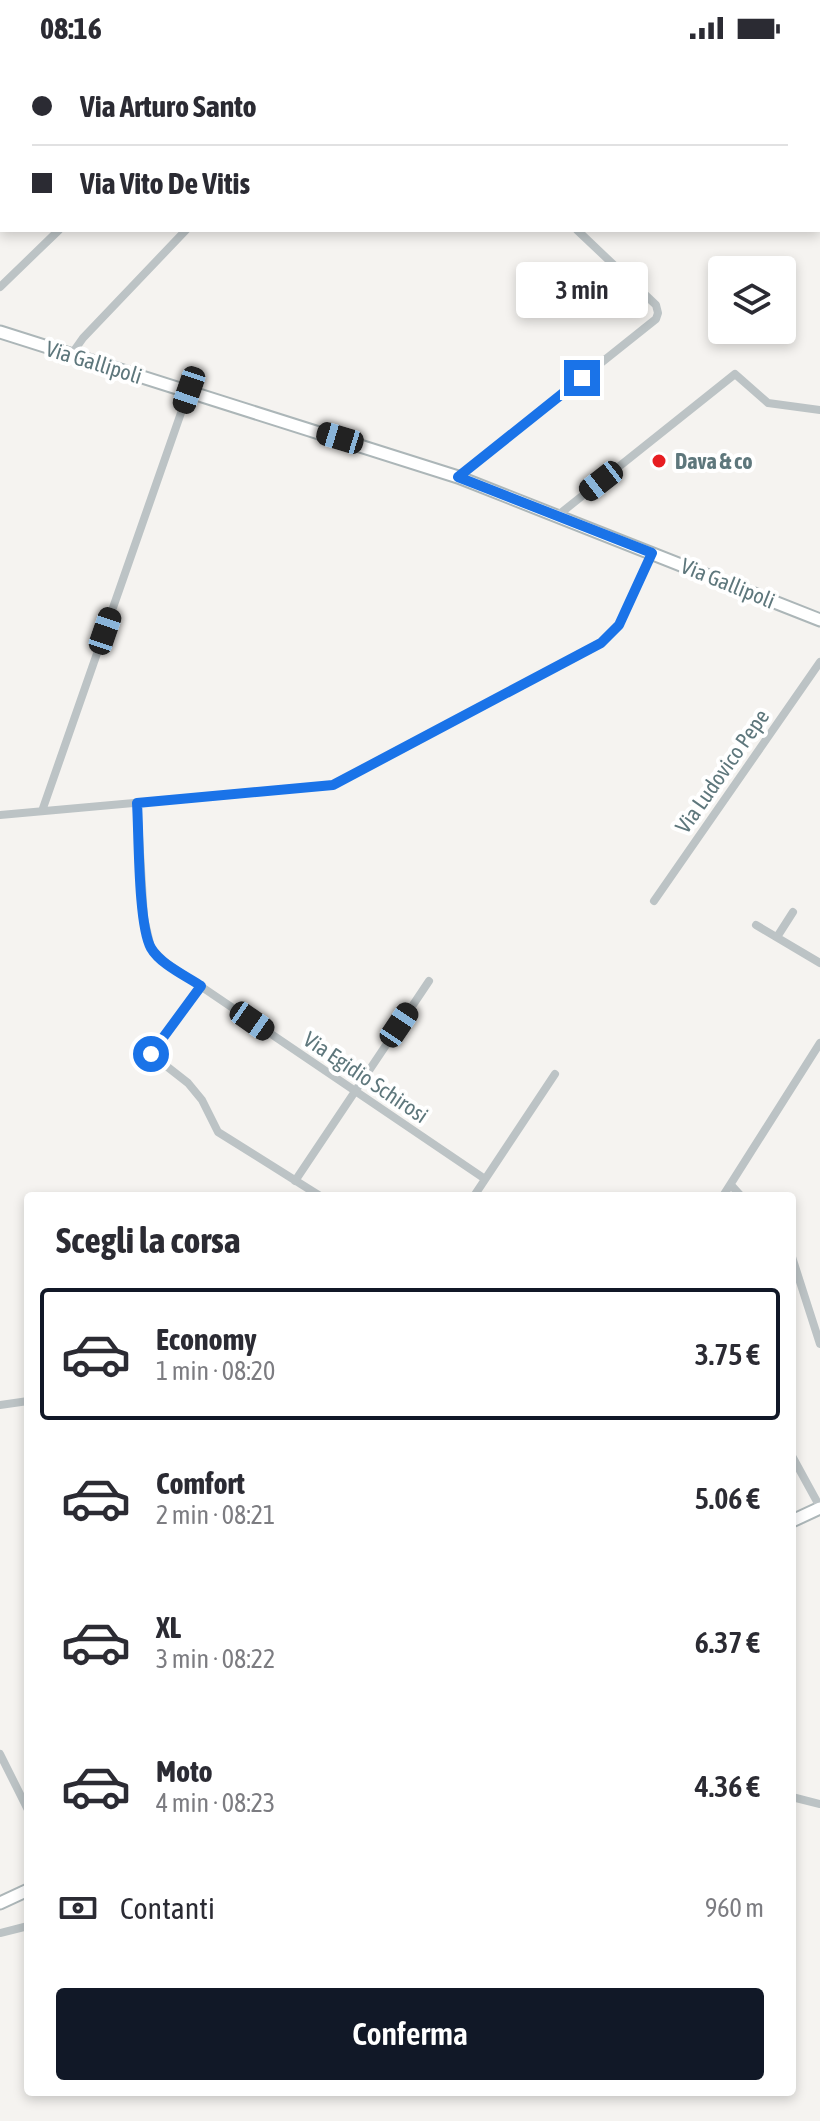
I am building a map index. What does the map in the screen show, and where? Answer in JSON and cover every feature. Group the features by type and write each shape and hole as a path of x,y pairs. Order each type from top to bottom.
{"main road":[{"name":"Via Gallipoli","path":"0,332 458,477 820,620"},
{"path":"796,1519 820,1508"},
{"path":"0,1903 24,1892"}],"street":[{"path":"0,287 57,232"},
{"path":"71,355 83,338 184,232"},
{"path":"458,477 656,319 656,305 579,232"},
{"path":"557,516 735,374 768,403 820,410"},
{"path":"42,811 189,390"},
{"path":"0,815 333,785 601,643 619,625 652,553"},
{"name":"Via Ludovico Pepe","path":"654,901 820,662"},
{"name":"Via Egidio Schirosi","path":"137,803 144,918 151,948 165,962 485,1179"},
{"path":"777,937 793,912"},
{"path":"756,925 820,963"},
{"path":"296,1178 429,981"},
{"path":"201,986 151,1054 188,1083 202,1100 218,1132 315,1192"},
{"path":"726,1192 820,1043"},
{"path":"477,1192 555,1074"},
{"path":"731,1185 737,1192"},
{"path":"796,1269 820,1344"},
{"path":"0,1405 24,1402"},
{"path":"796,1463 820,1508"},
{"path":"0,1754 24,1802"},
{"path":"796,1799 820,1804"},
{"path":"0,1933 24,1927"}],"place":[{"name":"Dava & co","path":"659,461"}],"route":[{"path":"151,1054 201,986 165,962 151,948 144,918 137,803 333,785 601,643 619,625 652,553 458,477 582,378"}]}
